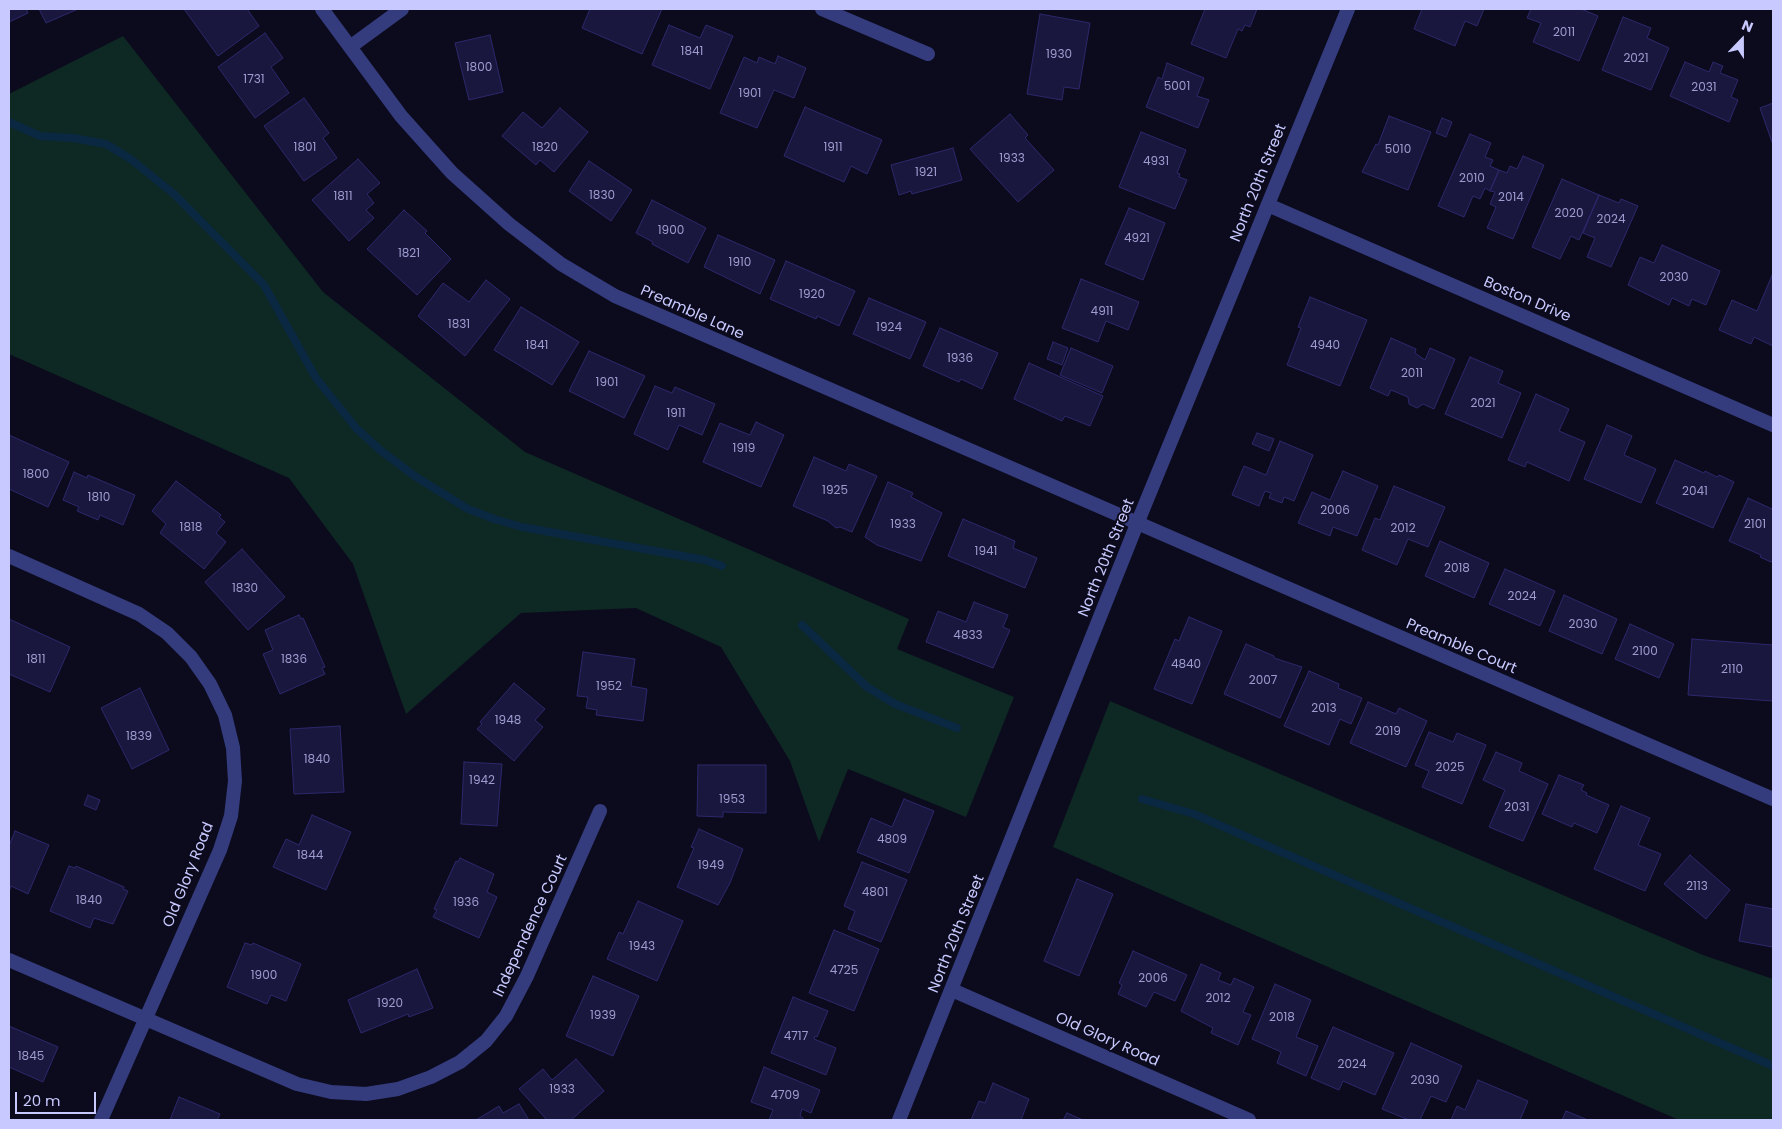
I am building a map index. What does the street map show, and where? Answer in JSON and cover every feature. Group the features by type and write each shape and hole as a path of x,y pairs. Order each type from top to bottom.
{"street":[{"name":"Preamble Lane","path":"322,9 400,116 452,173 509,224 561,264 615,296 669,321 1137,524"},
{"path":"350,47 402,9"},
{"path":"822,9 928,54"},
{"name":"North 20th Street","path":"899,1120 1137,524 1348,9"},
{"name":"Boston Drive","path":"1268,205 1773,425"},
{"name":"Preamble Court","path":"1137,524 1773,799"},
{"name":"Old Glory Road","path":"9,556 139,614 167,633 191,657 210,684 224,715 233,748 234,773 231,816 220,850 101,1120"},
{"name":"Independence Court","path":"9,960 297,1084 331,1092 366,1094 398,1089 431,1077 460,1062 486,1041 506,1016 527,976 600,811"},
{"name":"Old Glory Road","path":"952,990 1249,1120"}],"green space":[{"path":"123,36 323,292 525,452 909,619 897,649 1014,697 966,817 848,769 819,842 790,761 721,647 636,608 521,613 406,714 353,564 289,478 9,354 9,94"},
{"path":"1110,701 1703,955 1773,979 1773,1120 1679,1120 1053,847"}],"building":[{"path":"9,9 26,9 28,13 9,22"},
{"path":"39,9 78,9 46,23"},
{"path":"184,9 247,9 259,26 218,56"},
{"path":"590,9 662,9 642,54 582,28"},
{"path":"1205,9 1257,9 1250,27 1245,25 1242,31 1238,29 1226,58 1191,44"},
{"path":"1422,9 1484,9 1477,26 1465,21 1455,46 1414,29"},
{"path":"1531,9 1581,9 1598,16 1579,61 1533,42 1541,23 1527,18"},
{"path":"1040,14 1090,23 1079,89 1064,87 1062,100 1027,94"},
{"path":"1623,17 1651,28 1647,38 1669,48 1651,90 1602,70"},
{"path":"669,25 700,38 706,25 733,36 710,89 652,65"},
{"path":"265,33 283,58 271,67 289,93 255,118 218,67"},
{"path":"490,35 503,92 469,100 455,43"},
{"path":"778,56 806,68 794,98 774,90 757,128 720,113 744,57 757,63 759,57 775,64"},
{"path":"1685,62 1709,72 1713,62 1723,66 1720,73 1738,80 1731,97 1738,100 1729,122 1670,96"},
{"path":"1167,63 1204,78 1197,96 1209,100 1198,128 1146,107 1158,77 1162,79"},
{"path":"304,98 329,133 323,138 337,158 304,181 264,126"},
{"path":"1773,103 1773,145 1760,108"},
{"path":"805,107 882,140 867,174 851,166 844,182 784,156"},
{"path":"560,108 588,132 554,172 540,160 536,165 502,136 523,112 542,128"},
{"path":"1010,114 1028,135 1025,138 1054,170 1018,202 970,149"},
{"path":"1389,116 1431,132 1408,190 1362,172 1376,144 1378,145"},
{"path":"1442,118 1452,122 1446,137 1436,133"},
{"path":"1141,132 1186,150 1177,173 1180,174 1179,177 1187,180 1175,209 1119,187"},
{"path":"1470,134 1491,143 1485,157 1493,160 1490,166 1499,170 1490,191 1485,188 1480,199 1473,196 1464,217 1438,206"},
{"path":"953,148 962,180 912,194 911,191 899,195 891,165"},
{"path":"1523,156 1544,165 1513,239 1487,228 1496,207 1490,204 1495,192 1490,191 1499,170 1507,173 1510,166 1517,169"},
{"path":"358,159 380,183 367,194 374,203 366,210 374,218 349,241 312,200"},
{"path":"589,161 632,190 611,221 569,191"},
{"path":"1562,179 1599,195 1579,240 1571,236 1560,259 1532,247"},
{"path":"1599,195 1619,203 1621,199 1638,206 1611,267 1587,257 1595,238 1583,233"},
{"path":"652,200 706,228 688,263 652,244 653,242 636,233"},
{"path":"1129,208 1165,223 1143,280 1105,264"},
{"path":"404,210 427,231 425,233 451,259 417,295 367,249"},
{"path":"718,235 775,260 760,294 704,267"},
{"path":"1662,245 1720,271 1706,305 1692,299 1689,306 1672,298 1669,305 1628,285 1640,257 1654,263"},
{"path":"786,261 855,291 839,326 817,316 816,319 770,299"},
{"path":"1773,273 1773,346 1754,337 1751,344 1719,330 1732,300 1757,311"},
{"path":"1081,279 1139,302 1128,330 1106,321 1098,342 1062,328"},
{"path":"486,280 510,299 465,356 418,316 443,283 469,302"},
{"path":"1310,297 1367,320 1340,386 1287,365 1301,328 1298,327"},
{"path":"869,298 926,322 910,359 853,334"},
{"path":"521,307 579,342 552,385 494,350"},
{"path":"940,328 998,353 982,389 961,379 959,382 923,366"},
{"path":"1391,338 1416,349 1415,353 1425,360 1430,348 1455,359 1434,409 1423,404 1417,408 1409,404 1408,397 1391,390 1388,396 1370,388"},
{"path":"1053,342 1068,348 1062,365 1047,359"},
{"path":"1071,348 1113,366 1102,393 1060,375"},
{"path":"589,351 645,376 624,418 569,391"},
{"path":"1470,357 1503,371 1498,383 1521,393 1502,438 1445,414"},
{"path":"1029,363 1103,396 1090,426 1065,416 1062,421 1014,399"},
{"path":"655,386 672,393 675,387 715,404 702,435 679,425 668,450 634,434"},
{"path":"1536,394 1569,409 1559,431 1585,442 1569,481 1527,462 1525,467 1508,460"},
{"path":"756,422 784,435 761,487 703,462 720,423 750,435"},
{"path":"1607,425 1632,436 1624,455 1656,469 1641,503 1584,479"},
{"path":"1257,433 1274,439 1269,451 1252,444"},
{"path":"9,435 69,462 48,507 9,489"},
{"path":"1280,441 1313,455 1294,501 1284,497 1282,503 1269,498 1271,493 1265,491 1259,506 1232,495 1244,466 1266,475"},
{"path":"814,457 846,471 849,464 877,476 852,532 840,527 836,528 828,521 793,506"},
{"path":"1675,460 1704,473 1705,471 1717,477 1719,475 1734,482 1713,528 1656,503"},
{"path":"1343,471 1378,486 1357,536 1333,527 1330,536 1298,523 1312,492 1330,500"},
{"path":"74,472 87,478 88,475 135,495 123,525 100,515 98,520 77,511 79,507 63,500"},
{"path":"176,481 221,515 219,517 225,522 216,533 226,542 204,569 160,533 166,524 152,511"},
{"path":"888,482 913,493 911,497 942,513 921,561 877,545 865,537"},
{"path":"1394,486 1445,507 1428,547 1408,539 1397,565 1362,550 1375,518 1380,520"},
{"path":"1748,498 1772,509 1773,506 1773,560 1771,562 1760,557 1761,555 1729,541"},
{"path":"963,519 1015,541 1013,548 1037,558 1025,588 948,556"},
{"path":"1440,541 1489,563 1474,598 1425,576"},
{"path":"242,549 285,597 248,630 205,582"},
{"path":"1505,569 1555,591 1540,626 1489,604"},
{"path":"1564,595 1617,619 1602,654 1549,631"},
{"path":"974,602 1008,615 1003,627 1010,630 993,668 926,642 938,611 966,622"},
{"path":"299,615 301,619 303,618 325,667 322,668 325,674 280,694 263,654 273,650 265,630"},
{"path":"1189,617 1222,631 1192,704 1154,689 1175,639 1179,641"},
{"path":"9,619 70,647 50,692 9,674"},
{"path":"1630,624 1674,644 1659,678 1615,659"},
{"path":"1692,639 1773,645 1773,701 1688,695"},
{"path":"1246,644 1274,656 1274,658 1302,667 1280,718 1224,694"},
{"path":"583,652 635,659 631,686 647,689 643,721 596,715 597,710 586,708 588,697 577,696"},
{"path":"1309,671 1339,684 1338,688 1362,698 1351,724 1340,719 1329,745 1284,726"},
{"path":"514,683 545,709 535,720 543,727 514,761 477,729 482,724 480,722"},
{"path":"140,688 169,750 132,769 101,708"},
{"path":"1368,702 1396,714 1399,708 1427,721 1406,767 1350,743"},
{"path":"340,726 344,792 294,794 290,729"},
{"path":"1429,732 1453,742 1457,733 1486,745 1462,804 1422,787 1429,771 1415,765"},
{"path":"1496,752 1522,763 1519,771 1548,784 1523,841 1489,827 1505,790 1483,780"},
{"path":"464,762 502,764 497,826 461,824"},
{"path":"698,765 766,765 766,813 723,812 723,817 697,816"},
{"path":"1559,775 1584,785 1581,790 1587,793 1586,795 1609,805 1597,833 1574,823 1572,827 1542,814"},
{"path":"88,795 100,800 96,810 84,805"},
{"path":"904,799 934,811 909,873 857,852 871,818 892,827"},
{"path":"1621,806 1650,818 1638,845 1661,854 1645,891 1594,869"},
{"path":"312,815 351,832 326,890 273,867 286,839 299,845"},
{"path":"699,829 743,849 730,883 718,905 677,887 694,848 691,847"},
{"path":"15,831 49,845 28,894 11,886 9,892 9,846"},
{"path":"1690,855 1730,890 1706,919 1664,884"},
{"path":"460,858 494,874 487,892 497,897 479,938 433,917 437,910 434,909 456,861 458,862"},
{"path":"862,862 907,880 881,942 848,929 855,911 844,906"},
{"path":"69,866 75,868 76,866 124,887 123,889 128,891 113,924 94,918 90,928 50,911"},
{"path":"1077,879 1113,894 1079,976 1044,961"},
{"path":"638,901 683,921 657,981 607,959 619,932 623,934"},
{"path":"1746,904 1773,909 1773,947 1739,941"},
{"path":"834,930 879,949 854,1011 809,993"},
{"path":"245,943 252,945 253,943 301,964 286,1001 271,995 267,1004 227,987"},
{"path":"1133,951 1187,975 1175,1001 1154,992 1146,1007 1118,994 1122,985 1119,983"},
{"path":"1201,964 1221,973 1218,980 1231,985 1234,978 1254,987 1243,1012 1251,1015 1238,1045 1211,1033 1213,1028 1181,1011"},
{"path":"417,969 433,1008 409,1017 408,1014 361,1033 348,1000"},
{"path":"593,976 639,996 613,1056 566,1036"},
{"path":"1275,984 1311,1000 1296,1037 1318,1046 1306,1076 1277,1063 1281,1052 1252,1039"},
{"path":"793,997 828,1011 817,1037 815,1036 814,1039 836,1048 826,1075 771,1053"},
{"path":"9,1026 58,1047 43,1082 9,1067"},
{"path":"1333,1027 1394,1053 1375,1095 1343,1081 1339,1090 1311,1078"},
{"path":"1411,1043 1462,1066 1446,1102 1431,1096 1420,1120 1409,1120 1382,1109"},
{"path":"576,1059 604,1091 571,1120 547,1120 519,1089 543,1069 552,1080"},
{"path":"764,1067 820,1090 811,1113 802,1109 800,1116 803,1118 802,1120 769,1120 773,1110 751,1102"},
{"path":"1478,1080 1528,1101 1520,1120 1451,1120 1457,1106 1465,1110"},
{"path":"993,1083 1029,1099 1021,1120 971,1120 979,1101 985,1103"},
{"path":"179,1097 220,1114 217,1120 170,1120"},
{"path":"519,1104 529,1120 476,1120 499,1106 503,1113"},
{"path":"1566,1111 1588,1120 1562,1120"},
{"path":"1067,1113 1083,1120 1063,1120"}],"waterway":[{"path":"9,122 40,136 73,138 106,144 132,160 174,194 264,285 316,378 356,428 380,450 416,477 468,509 494,519 522,527 705,560 722,566"},
{"path":"802,625 867,687 895,704 957,728"},
{"path":"1142,799 1194,814 1773,1066"}]}
